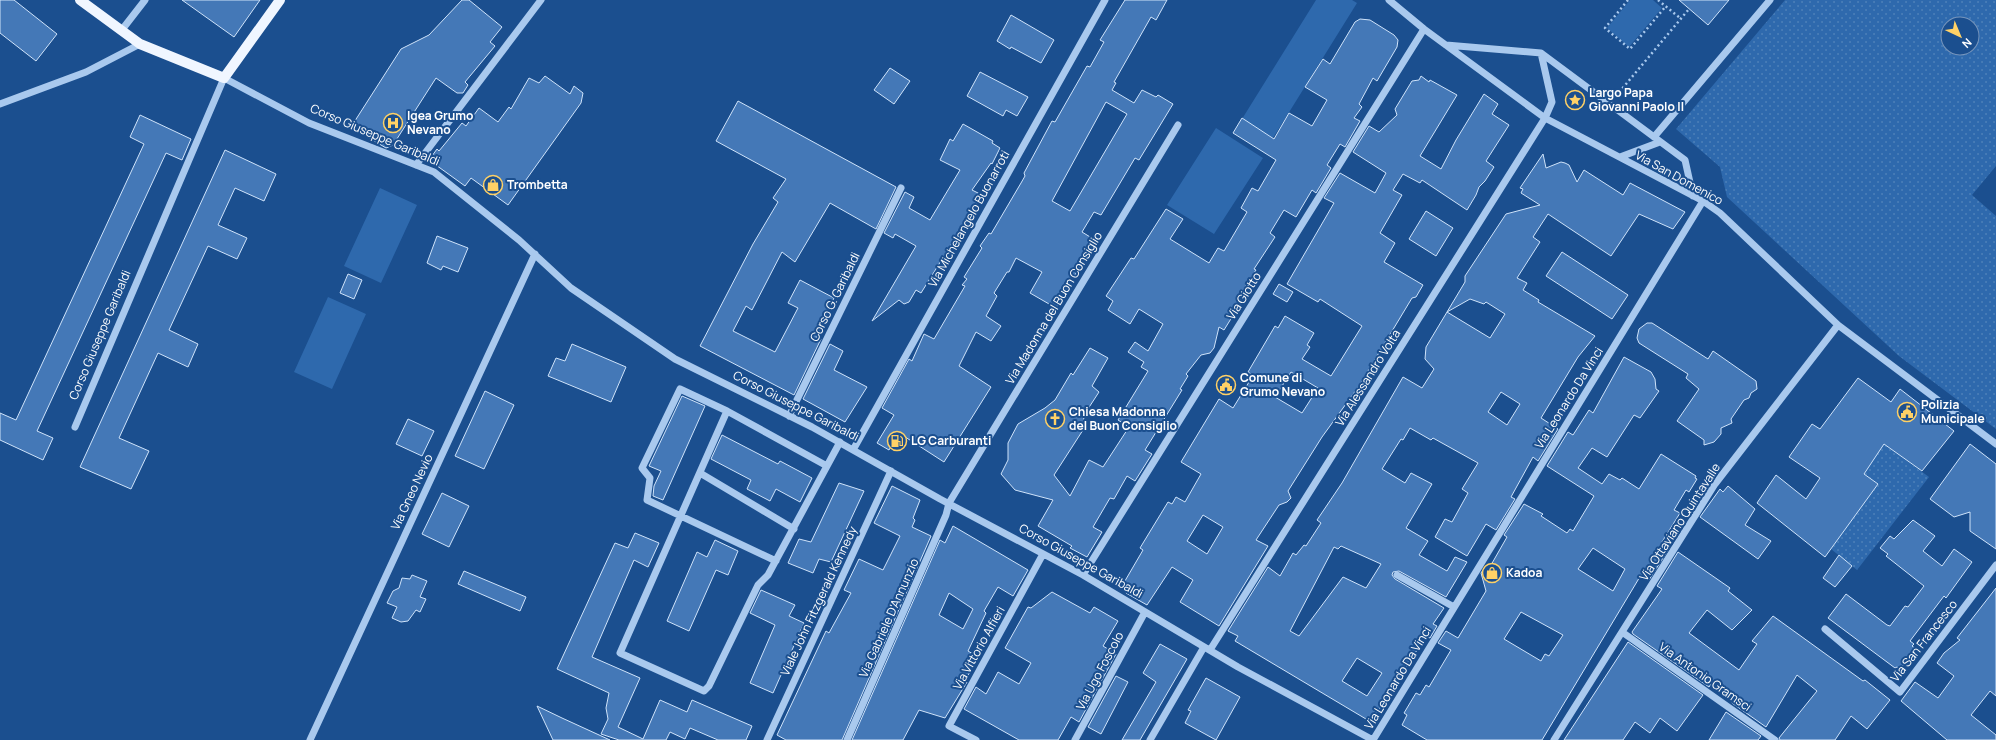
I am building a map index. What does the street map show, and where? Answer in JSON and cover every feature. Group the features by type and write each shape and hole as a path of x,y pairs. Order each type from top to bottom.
{"main road":[{"name":"Corso Giuseppe Garibaldi","path":"80,0 140,44 224,78"},
{"path":"224,78 280,0"}],"street":[{"path":"121,31 145,0"},
{"path":"416,165 541,0"},
{"name":"Via Michelangelo Buonarroti","path":"853,450 1105,0"},
{"name":"Via San Domenico","path":"1389,0 1424,29 1545,118 1693,196 1720,213 1742,232 1838,325 1996,444"},
{"path":"1654,137 1770,0"},
{"name":"Via Giotto","path":"1083,575 1424,29"},
{"path":"0,104 86,72 140,44"},
{"path":"1446,45 1541,53 1685,160 1693,196"},
{"name":"Via Alessandro Volta","path":"1150,740 1207,648 1545,118 1552,102 1541,53"},
{"name":"Corso Giuseppe Garibaldi","path":"75,427 224,78 309,123 434,172 535,254 571,288 675,360 840,442 1083,575 1207,648 1373,740"},
{"name":"Via Madonna del Buon Consiglio","path":"949,503 1178,125"},
{"path":"1620,157 1660,142"},
{"name":"Corso G. Garibaldi","path":"789,416 901,188"},
{"name":"Via Leonardo Da Vinci","path":"1373,740 1702,201"},
{"name":"Via Gneo Nevio","path":"310,740 535,254"},
{"name":"Via Ottaviano Quintavalle","path":"1554,740 1715,484 1838,325"},
{"path":"776,561 680,517 647,500 650,478 642,468 680,389 727,411 827,466"},
{"path":"727,411 620,653 704,690 709,686 758,585 768,575 840,442"},
{"name":"Viale John Fitzgerald Kennedy","path":"767,740 891,471"},
{"path":"700,473 794,529"},
{"name":"Via Gabriele D'Annunzio","path":"847,740 946,515 949,503"},
{"name":"Via Vittorio Alfieri","path":"976,740 949,726 1043,554"},
{"name":"Via San Francesco","path":"1825,629 1900,692 1996,565"},
{"path":"1397,575 1454,607"},
{"name":"Via Ugo Foscolo","path":"1075,740 1145,612"},
{"name":"Via Antonio Gramsci","path":"1622,632 1775,740"}],"path":[{"path":"1628,0 1605,28 1630,49 1666,6"},
{"path":"1658,0 1680,18"},
{"path":"1616,97 1688,9"}],"shaded area":[{"path":"1316,0 1352,0 1357,3 1273,138 1242,119"},
{"path":"1630,0 1653,0 1662,8 1629,47 1607,28"},
{"path":"1785,0 1996,0 1996,166 1972,195 1996,216 1996,429 1899,356 1727,197 1720,167 1676,129"},
{"path":"1216,128 1263,158 1214,234 1167,205"},
{"path":"380,188 417,205 381,283 344,266"},
{"path":"328,297 366,314 332,389 294,372"},
{"path":"1884,444 1929,477 1857,570 1831,549 1878,484 1864,474"}],"building":[{"path":"0,0 14,0 57,34 36,61 0,33"},
{"path":"182,0 260,0 234,37"},
{"path":"462,0 469,0 502,27 490,42 495,46 465,82 468,85 463,93 457,93 436,78 393,145 386,148 351,127 401,49 429,35"},
{"path":"1125,0 1167,0 1156,20 1151,17 1114,82 1116,83 1112,90 1134,103 1142,90 1156,97 1158,95 1173,104 1139,160 1135,158 1101,215 1094,212 1082,232 1095,240 1056,308 1030,293 1042,272 1016,258 1009,272 1007,272 994,293 997,296 986,316 1001,326 991,341 976,332 959,366 991,387 944,462 899,433 889,450 877,443 894,415 882,408 909,359 912,361 924,334 934,339 965,286 962,285 967,279 964,277 982,248 980,246 989,233 991,234 1021,183 1025,176 1024,173 1052,121 1055,122 1087,66 1090,67 1104,42 1100,40","holes":["1106,102 1127,114 1070,211 1052,201"]},
{"path":"1679,0 1729,0 1708,25"},
{"path":"1011,15 1054,40 1041,63 1011,47 1010,49 997,41"},
{"path":"1360,19 1370,20 1394,35 1398,40 1397,47 1377,81 1373,78 1359,104 1362,107 1354,118 1360,121 1345,147 1340,144 1327,165 1331,168 1316,193 1312,190 1296,217 1284,210 1270,233 1275,237 1254,269 1256,270 1238,298 1242,301 1224,330 1219,327 1214,348 1210,353 1201,355 1186,374 1188,376 1180,389 1182,390 1145,450 1152,454 1135,481 1127,476 1114,499 1110,498 1093,527 1102,532 1087,557 1070,548 1072,546 1038,526 1053,500 1015,490 1001,474 1008,460 1008,443 1018,424 1045,408 1055,400 1071,373 1073,375 1090,348 1108,358 1092,386 1099,392 1084,415 1083,430 1054,475 1070,496 1089,460 1103,467 1129,427 1118,420 1148,371 1141,367 1144,362 1128,352 1135,342 1148,351 1163,324 1139,309 1130,324 1108,310 1113,301 1106,296 1131,258 1134,259 1166,209 1183,219 1170,239 1209,263 1218,248 1224,251 1247,212 1241,208 1252,188 1258,191 1276,160 1233,133 1242,118 1274,139 1289,113 1312,126 1327,100 1305,87 1323,59 1330,64 1355,22"},
{"path":"890,68 910,81 894,104 874,90"},
{"path":"980,72 1028,97 1017,116 1006,110 1003,116 967,96"},
{"path":"545,76 570,94 574,86 583,93 581,103 508,205 471,178 465,186 429,160 437,149 439,151 462,123 466,126 479,108 498,122 509,107 511,109 529,78 539,83"},
{"path":"1421,76 1429,82 1430,80 1457,95 1420,156 1441,169 1456,140 1484,94 1498,104 1492,114 1509,125 1486,161 1494,167 1479,187 1467,210 1422,180 1420,183 1403,174 1393,190 1402,195 1380,233 1395,243 1384,262 1423,285 1416,297 1412,298 1359,386 1322,437 1288,491 1291,498 1287,502 1279,505 1256,540 1268,546 1219,626 1180,602 1193,580 1172,567 1147,605 1126,593 1128,590 1122,586 1143,550 1140,548 1168,502 1172,504 1176,497 1185,502 1201,474 1181,462 1219,399 1233,408 1249,382 1247,381 1251,374 1248,372 1275,326 1278,328 1285,316 1314,333 1307,345 1310,347 1302,359 1331,376 1362,326 1320,299 1318,302 1287,284 1334,203 1324,198 1340,173 1375,193 1386,173 1353,152 1369,126 1379,132 1397,115 1395,109 1412,81 1419,80","holes":["1291,372 1318,388 1302,413 1275,397","1203,515 1223,527 1207,554 1187,541"]},
{"path":"738,101 896,187 876,229 830,203 795,262 782,252 752,310 746,306 733,331 775,352 798,308 788,303 800,280 834,298 816,337 821,339 794,395 700,346 753,244 778,202 773,198 786,179 716,141"},
{"path":"140,115 191,139 182,160 166,153 37,431 53,438 43,460 0,440 0,413 16,420 144,144 130,137"},
{"path":"963,124 993,141 992,143 1000,148 992,164 991,163 972,190 982,195 921,293 916,290 909,302 904,304 899,300 872,321 916,246 895,234 893,238 884,233 905,192 914,197 909,208 930,220 960,170 940,160 950,139 953,141"},
{"path":"225,150 276,174 264,201 235,188 218,225 247,238 237,259 208,246 169,330 198,344 188,367 158,353 119,438 149,451 131,489 80,467"},
{"path":"1543,154 1546,168 1561,162 1565,163 1569,165 1577,182 1584,170 1623,195 1630,183 1685,212 1673,229 1639,214 1611,256 1548,214 1533,237 1540,242 1517,278 1527,283 1523,290 1539,300 1538,302 1595,336 1578,357 1541,418 1558,429 1538,461 1533,457 1511,497 1515,499 1496,530 1486,524 1467,556 1435,537 1445,519 1452,522 1468,493 1462,489 1478,463 1433,438 1431,440 1410,428 1403,440 1401,439 1382,469 1405,483 1411,473 1432,484 1406,528 1428,541 1419,555 1447,571 1455,557 1467,562 1446,597 1399,571 1393,572 1392,575 1395,579 1444,608 1433,624 1437,626 1430,638 1426,636 1371,722 1235,641 1238,636 1228,631 1268,567 1280,576 1293,553 1296,555 1304,545 1306,546 1321,523 1317,520 1342,483 1403,377 1422,388 1434,369 1425,359 1426,347 1447,312 1465,282 1465,276 1506,214 1540,205 1521,193 1523,189 1520,188","holes":["1470,299 1484,304 1486,302 1505,314 1490,338 1447,312","1501,392 1520,404 1507,425 1488,412","1341,546 1381,564 1366,588 1343,577 1299,636 1290,631 1334,547 1338,549","1357,658 1382,673 1367,696 1342,681"]},
{"path":"1426,211 1453,228 1436,256 1409,239"},
{"path":"437,236 468,248 458,272 443,266 441,270 427,263"},
{"path":"1562,252 1628,295 1612,319 1546,276"},
{"path":"348,274 362,280 354,299 340,293"},
{"path":"1279,284 1293,292 1287,302 1273,294"},
{"path":"1647,323 1652,323 1708,359 1713,351 1756,381 1757,389 1751,393 1749,398 1744,400 1731,419 1732,423 1721,428 1721,434 1714,442 1704,445 1704,440 1677,421 1699,389 1686,378 1688,374 1639,343 1637,338 1639,329"},
{"path":"572,344 626,367 611,402 548,376 556,358 565,361"},
{"path":"830,344 843,351 834,370 867,387 845,422 803,399"},
{"path":"1624,357 1651,372 1655,379 1656,389 1659,391 1640,418 1634,415 1607,457 1592,448 1578,468 1602,484 1609,474 1620,480 1622,478 1639,489 1661,454 1696,476 1695,478 1697,479 1689,492 1686,490 1674,510 1680,513 1662,542 1670,547 1649,580 1641,575 1542,740 1427,740 1402,725 1407,715 1404,713 1416,693 1420,695 1426,685 1429,687 1451,650 1438,643 1446,631 1458,638 1486,591 1481,573 1483,570 1487,572 1507,537 1504,535 1524,504 1543,514 1541,516 1567,533 1570,529 1573,531 1594,496 1547,466 1568,432 1573,435 1589,410 1593,413","holes":["1593,548 1625,569 1613,591 1578,569","1521,612 1563,635 1549,656 1545,654 1541,661 1504,639"]},
{"path":"1858,378 1891,402 1900,389 1954,431 1922,471 1884,444 1864,474 1878,484 1825,557 1757,503 1776,475 1806,499 1820,478 1789,457 1812,424 1820,429"},
{"path":"485,391 514,405 484,469 455,456"},
{"path":"682,396 705,406 663,500 653,496 654,486 661,471 649,466"},
{"path":"408,419 434,431 422,456 396,444"},
{"path":"722,435 778,464 780,461 812,478 800,502 776,489 770,501 747,489 751,480 711,459"},
{"path":"1970,444 1996,464 1996,549 1970,531 1970,512 1954,517 1930,499"},
{"path":"839,483 864,491 831,562 819,559 813,573 788,563 799,539 811,542"},
{"path":"892,486 920,500 913,518 915,520 912,527 931,536 842,740 786,740 777,735 826,631 829,633 851,593 844,590 859,559 883,570 900,536 874,523"},
{"path":"1728,486 1755,509 1745,525 1771,541 1758,559 1700,517 1720,489 1723,492"},
{"path":"442,493 469,506 449,547 422,534"},
{"path":"1913,520 1935,536 1923,551 1942,566 1954,549 1972,562 1946,598 1944,596 1910,641 1914,644 1912,646 1916,649 1900,669 1897,667 1895,668 1828,618 1846,594 1890,626 1905,606 1908,607 1924,586 1886,556 1888,554 1880,548 1890,536 1894,539"},
{"path":"953,526 1028,570 1013,596 998,587 984,611 986,613 968,651 978,657 965,681 967,682 945,718 919,710 903,740 852,740 940,540 945,543","holes":["949,593 973,609 963,629 939,615"]},
{"path":"635,533 659,543 648,567 634,560 592,657 640,678 618,727 643,739 660,700 687,712 692,700 752,726 746,740 718,740 690,728 685,739 670,732 666,740 619,740 601,734 608,719 606,708 609,693 557,669 615,543 628,548"},
{"path":"715,540 738,551 728,575 716,570 689,631 667,621 697,552 707,557"},
{"path":"1678,552 1730,588 1728,591 1752,610 1732,630 1707,610 1689,633 1739,670 1757,644 1752,641 1773,616 1863,681 1865,680 1890,700 1867,729 1851,716 1835,740 1780,740 1779,738 1817,691 1797,675 1766,727 1732,703 1735,697 1713,681 1709,687 1633,634 1632,632 1662,589 1657,586"},
{"path":"1839,555 1852,566 1835,587 1823,578"},
{"path":"464,571 526,597 520,611 458,584"},
{"path":"412,575 427,581 420,597 426,599 420,612 416,610 408,621 401,622 392,618 397,607 387,603 393,591 399,588 402,578 410,579"},
{"path":"1996,588 1996,696 1990,691 1971,715 1996,735 1996,740 1947,740 1901,701 1915,682 1938,698 1954,676 1937,663 1944,653 1960,640 1957,638"},
{"path":"761,590 795,605 789,616 804,623 773,693 750,683 775,625 750,613"},
{"path":"1052,592 1090,613 1094,607 1118,621 1103,646 1116,654 1079,722 1071,717 1058,740 1019,740 964,709 976,687 986,694 998,672 1019,684 1031,663 1005,648 1028,607 1031,608"},
{"path":"1628,642 1703,695 1677,731 1660,718 1650,733 1635,722 1623,740 1564,740"},
{"path":"1160,644 1187,659 1140,740 1122,740 1156,682 1143,673"},
{"path":"1116,676 1128,682 1101,734 1088,727"},
{"path":"1206,678 1240,697 1216,740 1185,723 1191,711 1188,710"},
{"path":"537,706 562,718 610,740 553,740"},
{"path":"1726,712 1761,736 1758,740 1709,740"}],"place":[{"name":"Largo Papa Giovanni Paolo II","path":"1575,100"},
{"name":"Igea Grumo Nevano","path":"393,123"},
{"name":"Trombetta","path":"493,185"},
{"name":"Comune di Grumo Nevano","path":"1226,385"},
{"name":"Polizia Municipale","path":"1907,412"},
{"name":"Chiesa Madonna del Buon Consiglio","path":"1055,419"},
{"name":"LG Carburanti","path":"897,441"},
{"name":"Kadoa","path":"1492,573"}]}
